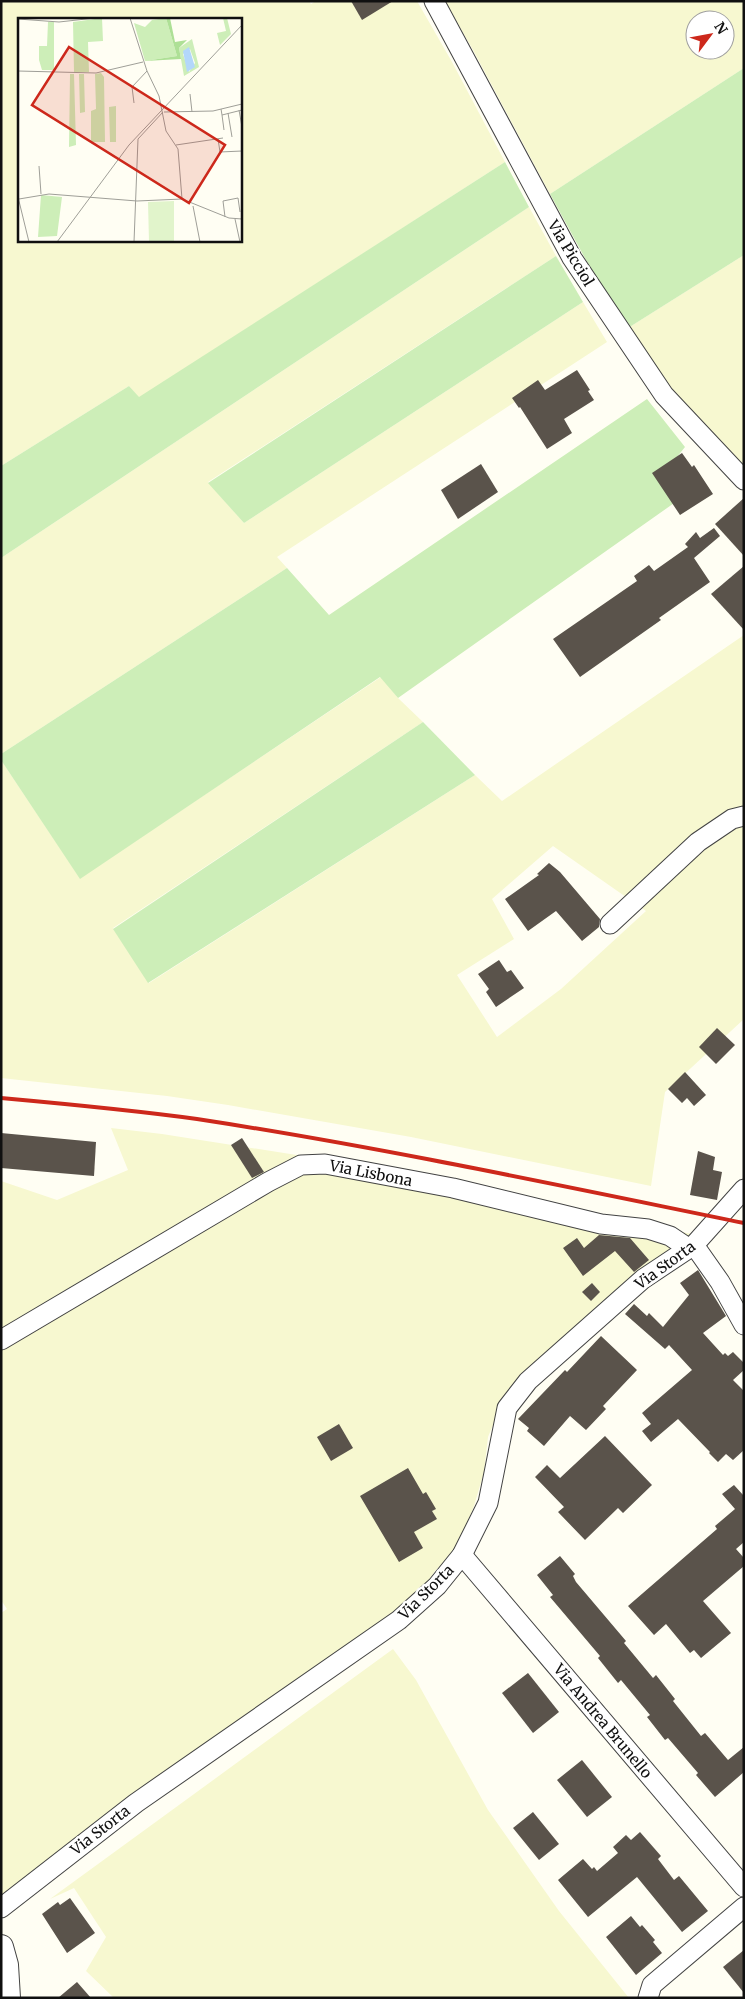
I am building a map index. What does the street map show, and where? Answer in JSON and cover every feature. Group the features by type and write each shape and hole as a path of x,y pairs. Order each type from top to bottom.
{"street":[{"name":"Via Picciol","path":"434,1 572,258 664,395 744,480"},
{"path":"610,924 698,842 732,819 744,816"},
{"name":"Via Lisbona","path":"1,1340 260,1187 301,1165 325,1164 453,1188 601,1224 648,1229 670,1236 691,1247"},
{"name":"Via Storta","path":"1,1908 136,1803 399,1620 436,1586 462,1554 488,1503 507,1408 528,1382 580,1334 643,1279 691,1247 744,1189"},
{"path":"691,1247 720,1282 744,1325"},
{"name":"Via Andrea Brunello","path":"462,1554 744,1886"},
{"path":"648,1998 652,1985 744,1907"},
{"path":"1,1947 6,1966 8,1998"}],"green space":[{"path":"1,1 309,1 311,4 316,1 417,1 505,162 139,398 129,386 1,466"},
{"path":"449,1 744,1 744,68 550,194 446,3"},
{"path":"744,68 744,255 628,328 586,260 550,194"},
{"path":"505,162 529,207 1,558 1,466 129,386 139,397"},
{"path":"529,207 556,256 208,482 244,523 583,302 607,342 277,557 287,568 1,754 1,558"},
{"path":"744,255 744,471 660,376 628,328"},
{"path":"556,256 583,302 244,523 208,483"},
{"path":"647,399 685,447 660,478 677,501 398,698 380,677 80,879 1,760 1,754 287,568 329,615"},
{"path":"744,635 744,1019 665,1092 651,1186 411,1137 228,1105 167,1096 1,1078 1,760 80,878 381,677 398,698 423,722 113,928 149,983 475,775 502,801","holes":["553,846 646,911 561,989 497,1037 457,975 514,939 492,899"]},
{"path":"423,722 475,775 148,983 113,929"},
{"path":"111,1128 303,1156 697,1235 502,1403 488,1437 484,1472 474,1506 456,1550 435,1571 411,1606 1,1904 1,1613 7,1609 1,1600 1,1181 57,1200 128,1170"},
{"path":"393,1649 416,1680 488,1810 559,1911 629,1998 114,1998 86,1971 106,1937 74,1888 50,1899"}],"building":[{"path":"351,1 393,1 362,20"},
{"path":"577,370 594,400 564,419 572,433 547,449 520,407 512,398 538,380 545,390"},
{"path":"682,453 692,467 694,465 713,494 680,515 652,473"},
{"path":"481,464 498,492 458,519 441,490"},
{"path":"744,498 744,556 715,524"},
{"path":"714,528 720,536 694,558 710,582 659,618 661,620 580,677 553,639 637,581 634,576 649,565 654,571 688,547 685,544 696,532 700,538"},
{"path":"744,566 744,630 711,594"},
{"path":"549,863 560,872 600,919 599,927 582,941 556,911 528,931 505,899 539,875 537,874"},
{"path":"499,960 507,972 511,970 524,988 496,1007 486,992 489,989 478,974"},
{"path":"717,1028 735,1045 716,1064 699,1047"},
{"path":"685,1072 706,1095 694,1106 687,1098 682,1103 668,1089"},
{"path":"1,1133 96,1142 94,1176 1,1168"},
{"path":"242,1138 264,1172 252,1178 231,1145"},
{"path":"698,1151 715,1157 713,1170 722,1172 717,1200 690,1195"},
{"path":"599,1235 630,1238 649,1260 634,1272 615,1251 583,1276 563,1248 577,1238 584,1248"},
{"path":"698,1270 726,1316 703,1333 723,1355 725,1353 728,1356 733,1352 744,1363 744,1370 733,1380 744,1391 744,1450 733,1460 726,1454 718,1462 678,1419 651,1442 642,1431 651,1424 642,1413 692,1370 669,1345 665,1349 625,1314 634,1304 647,1316 649,1313 663,1327 689,1295 680,1283"},
{"path":"592,1283 600,1292 591,1301 582,1292"},
{"path":"601,1336 637,1370 603,1406 606,1409 586,1430 570,1416 544,1446 527,1431 529,1428 518,1419"},
{"path":"339,1424 353,1448 331,1461 317,1437"},
{"path":"605,1436 652,1485 623,1513 618,1508 585,1540 558,1512 564,1507 535,1477 547,1465 560,1478"},
{"path":"408,1468 423,1494 426,1492 436,1509 432,1511 437,1519 414,1532 423,1548 399,1562 360,1496"},
{"path":"734,1485 744,1496 744,1542 736,1549 744,1558 744,1566 703,1601 731,1633 701,1658 694,1650 690,1653 666,1624 654,1635 628,1606 717,1529 715,1526 735,1509 722,1494"},
{"path":"560,1556 575,1574 573,1576 576,1582 626,1641 624,1643 653,1678 656,1675 675,1699 673,1701 701,1736 705,1733 728,1760 744,1747 744,1772 715,1797 696,1775 698,1773 668,1738 665,1740 647,1717 650,1715 621,1680 618,1683 598,1658 600,1656 550,1597 553,1595 537,1575"},
{"path":"528,1673 559,1712 533,1733 502,1693"},
{"path":"582,1760 612,1797 587,1817 557,1780"},
{"path":"533,1812 559,1844 539,1860 513,1828"},
{"path":"640,1832 661,1856 658,1859 674,1880 679,1876 708,1911 682,1932 637,1877 588,1917 558,1880 583,1859 592,1869 594,1867 597,1871 618,1853 613,1847 626,1835 631,1840"},
{"path":"70,1898 95,1933 67,1953 42,1914 58,1902 60,1905"},
{"path":"631,1916 655,1940 653,1942 662,1953 636,1975 606,1937"},
{"path":"744,1950 744,1993 723,1967"},
{"path":"77,1982 91,1998 58,1998"}],"railway":[{"path":"1,1098 148,1113 266,1130 471,1168 744,1223"}]}
